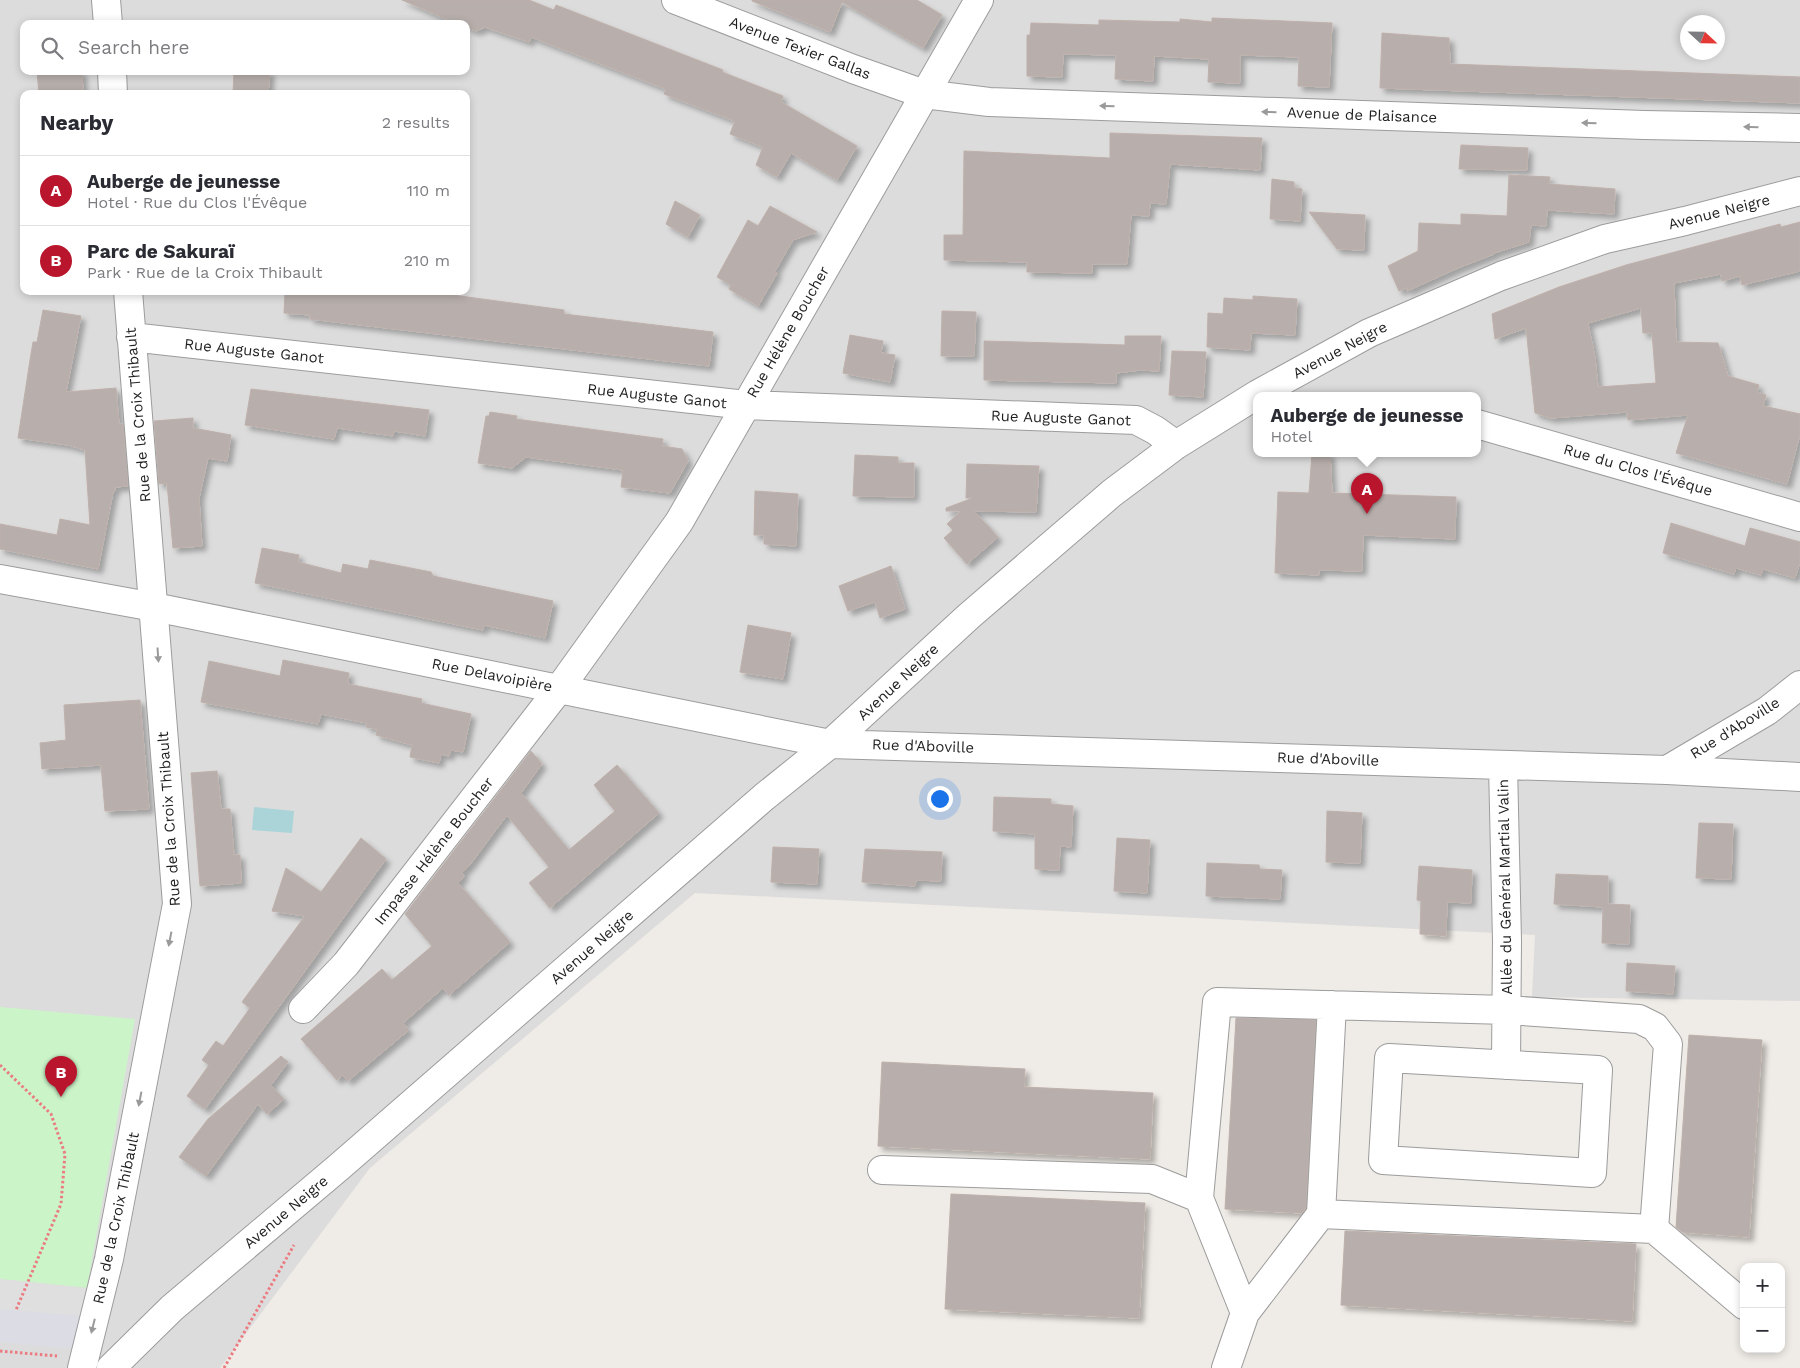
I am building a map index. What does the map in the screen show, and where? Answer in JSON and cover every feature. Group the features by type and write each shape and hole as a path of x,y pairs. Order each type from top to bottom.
{"street":[{"path":"106,0 108,20"},
{"name":"Avenue Texier Gallas","path":"676,0 853,69 924,94"},
{"name":"Rue Hélène Boucher","path":"559,689 678,522 979,0"},
{"path":"112,75 113,90"},
{"name":"Avenue de Plaisance","path":"924,94 989,102 1644,125 1800,128"},
{"name":"Avenue Neigre","path":"1267,392 1369,333 1502,276 1605,239 1685,221 1800,190"},
{"name":"Rue de la Croix Thibault","path":"72,1362 110,1259 177,904 128,295"},
{"name":"Rue Auguste Ganot","path":"132,337 746,405 1136,420 1156,430 1176,445"},
{"name":"Avenue Neigre","path":"112,1368 172,1308 339,1167 764,797 830,744 969,616 1104,500 1176,445 1253,400"},
{"name":"Rue du Clos l'Évêque","path":"1481,425 1800,517"},
{"name":"Rue Delavoipière","path":"0,579 154,607 830,744"},
{"name":"Rue d'Aboville","path":"830,744 1667,770 1767,711 1800,685"},
{"name":"Impasse Hélène Boucher","path":"303,1009 346,964 559,689"},
{"name":"Allée du Général Martial Valin","path":"1504,765 1506,1065"},
{"path":"1667,770 1800,777"},
{"path":"1244,1313 1199,1198 1217,1002 1507,1010 1639,1019 1655,1027 1668,1044 1654,1229"},
{"path":"1226,1368 1244,1313 1321,1214 1332,1004"},
{"path":"1389,1058 1506,1065 1598,1070 1592,1173 1383,1160 1389,1058"},
{"path":"882,1170 1152,1179 1199,1198"},
{"path":"1321,1214 1654,1229 1740,1302"}],"path":[{"path":"0,1065 51,1114 65,1154 61,1204 16,1310"},
{"path":"224,1368 296,1242"},
{"path":"0,1351 72,1362"}],"shaded area":[{"path":"0,0 1800,0 1800,1001 1532,997 1535,935 695,893 370,1168 220,1368 0,1368"},
{"path":"0,1279 87,1288 80,1316 0,1310"},
{"path":"0,1309 80,1316 74,1349 0,1342"}],"green space":[{"path":"0,1007 135,1019 87,1288 0,1279"}],"water":[{"path":"254,807 294,811 292,833 252,830"}],"building":[{"path":"402,0 529,0 554,10 556,5 723,70 722,72 783,96 781,102 857,146 837,180 791,153 777,177 756,165 763,147 730,134 735,121 664,94 666,89 531,37 529,42 485,27 476,31 470,29 470,20 449,20"},
{"path":"752,0 917,0 942,15 923,48 842,2 830,32"},
{"path":"1212,18 1332,23 1329,87 1298,86 1299,57 1240,55 1240,83 1208,82 1209,59 1154,56 1153,81 1115,79 1116,55 1063,54 1062,77 1027,76 1027,35 1030,35 1031,23 1099,25 1099,20 1180,22 1180,19 1212,22"},
{"path":"1382,33 1449,38 1450,64 1800,77 1800,103 1380,88"},
{"path":"37,75 82,75 83,90 39,90"},
{"path":"234,75 270,75 268,90 233,90"},
{"path":"1110,133 1262,138 1260,170 1170,164 1166,204 1150,203 1149,216 1131,215 1127,264 1092,264 1092,273 1027,272 1027,262 944,260 944,235 963,235 964,151 1110,158"},
{"path":"1461,145 1528,148 1527,170 1459,169"},
{"path":"1509,175 1550,177 1549,184 1615,189 1614,214 1547,210 1546,226 1531,225 1529,242 1494,253 1407,291 1408,287 1399,291 1388,266 1418,251 1419,223 1461,225 1461,214 1507,216"},
{"path":"1272,179 1294,182 1294,188 1302,189 1300,221 1270,219"},
{"path":"675,201 700,215 688,237 666,224"},
{"path":"770,206 817,232 793,240 758,306 729,289 731,285 717,277 748,220 758,226"},
{"path":"1309,212 1365,215 1364,250 1337,249"},
{"path":"1800,222 1800,271 1742,285 1740,276 1722,281 1721,274 1674,283 1676,342 1718,343 1728,376 1759,385 1757,392 1766,395 1763,406 1800,414 1800,434 1787,484 1676,453 1688,415 1628,420 1627,412 1551,418 1535,413 1526,328 1495,339 1492,314 1559,287 1626,265 1780,224 1781,227","holes":["1641,308 1643,333 1652,333 1656,383 1598,387 1595,358 1588,323"]},
{"path":"285,295 453,295 564,310 564,314 713,332 709,366 310,319 310,315 284,313"},
{"path":"1253,296 1297,299 1295,335 1251,333 1250,350 1207,347 1208,313 1223,314 1224,298 1253,300"},
{"path":"43,310 81,316 66,392 116,388 119,424 123,424 128,486 115,487 113,492 98,569 0,549 0,524 57,535 60,519 90,525 85,450 68,445 18,438 33,342 37,342"},
{"path":"942,311 976,312 974,356 941,356"},
{"path":"850,335 883,341 881,353 895,355 890,382 843,373"},
{"path":"1125,336 1161,336 1159,371 1141,370 1116,373 1116,383 984,380 984,341 1125,345"},
{"path":"1172,351 1206,352 1203,397 1169,395"},
{"path":"251,389 429,410 425,436 394,431 393,436 337,428 334,439 245,425"},
{"path":"490,412 517,416 516,419 663,439 662,446 682,449 688,461 670,493 621,487 623,470 526,457 512,468 478,463 486,416 489,416"},
{"path":"193,418 193,428 231,435 227,461 208,458 199,498 202,546 173,548 167,483 159,484 154,421"},
{"path":"855,455 898,457 898,463 914,463 914,497 853,496"},
{"path":"1312,457 1330,457 1332,493 1456,497 1455,539 1363,535 1362,571 1319,570 1319,575 1275,573 1278,492 1309,493"},
{"path":"967,464 1039,466 1036,512 974,511 998,537 967,564 944,538 953,530 947,524 961,511 946,511 946,508 973,498 966,498"},
{"path":"755,491 798,494 796,546 764,544 764,535 754,535"},
{"path":"1671,523 1745,546 1750,528 1800,542 1800,562 1795,578 1763,569 1761,575 1736,568 1734,574 1663,553"},
{"path":"262,548 299,555 298,562 341,573 343,564 368,569 370,560 431,572 433,576 553,601 545,638 484,625 483,630 255,583"},
{"path":"891,566 905,609 880,618 875,602 848,611 839,586"},
{"path":"748,625 791,633 783,679 740,672"},
{"path":"283,660 349,673 348,684 422,699 421,703 471,714 463,752 451,750 449,756 441,754 439,763 410,757 412,745 376,735 377,729 366,727 367,723 321,714 318,724 201,702 209,661 280,676"},
{"path":"140,700 149,809 105,811 101,765 42,769 40,743 66,740 64,705"},
{"path":"531,751 542,764 521,793 569,850 615,811 594,785 617,765 659,813 550,908 529,883 549,867 507,815 462,873 464,876 458,883 510,942 449,995 443,988 403,1023 409,1030 348,1081 343,1075 337,1080 301,1039 382,969 392,980 432,946 405,914"},
{"path":"217,771 221,809 230,809 234,855 240,855 241,883 200,886 191,773"},
{"path":"994,797 1051,799 1051,804 1073,806 1071,847 1060,846 1059,870 1035,869 1035,834 993,831"},
{"path":"1327,811 1362,813 1360,863 1326,862"},
{"path":"1699,823 1733,824 1731,879 1696,878"},
{"path":"361,838 386,859 205,1109 187,1096 209,1065 202,1060 216,1041 223,1046 250,1008 242,1002 305,916 272,911 286,868 321,892"},
{"path":"1117,838 1150,840 1147,893 1114,891"},
{"path":"773,847 819,849 817,884 771,882"},
{"path":"865,849 942,852 941,881 916,880 915,886 862,882"},
{"path":"1207,863 1259,865 1260,869 1282,870 1280,899 1206,896"},
{"path":"1419,866 1472,870 1471,903 1447,902 1446,936 1420,934 1421,901 1417,900"},
{"path":"1556,874 1608,876 1608,904 1630,905 1629,944 1602,943 1603,907 1554,904"},
{"path":"1627,963 1675,966 1673,994 1626,991"},
{"path":"1236,1018 1316,1020 1306,1208 1302,1213 1225,1209"},
{"path":"1689,1035 1762,1040 1749,1237 1682,1232 1676,1227"},
{"path":"281,1056 288,1062 271,1085 284,1099 267,1114 258,1104 206,1176 179,1157 208,1119"},
{"path":"882,1062 1025,1069 1024,1087 1153,1093 1150,1159 878,1146"},
{"path":"951,1194 1145,1203 1139,1318 945,1309"},
{"path":"1345,1231 1636,1244 1632,1321 1341,1305"}],"place":[{"name":"Auberge de jeunesse","path":"1367,514"},
{"name":"Parc de Sakuraï","path":"61,1097"}]}
